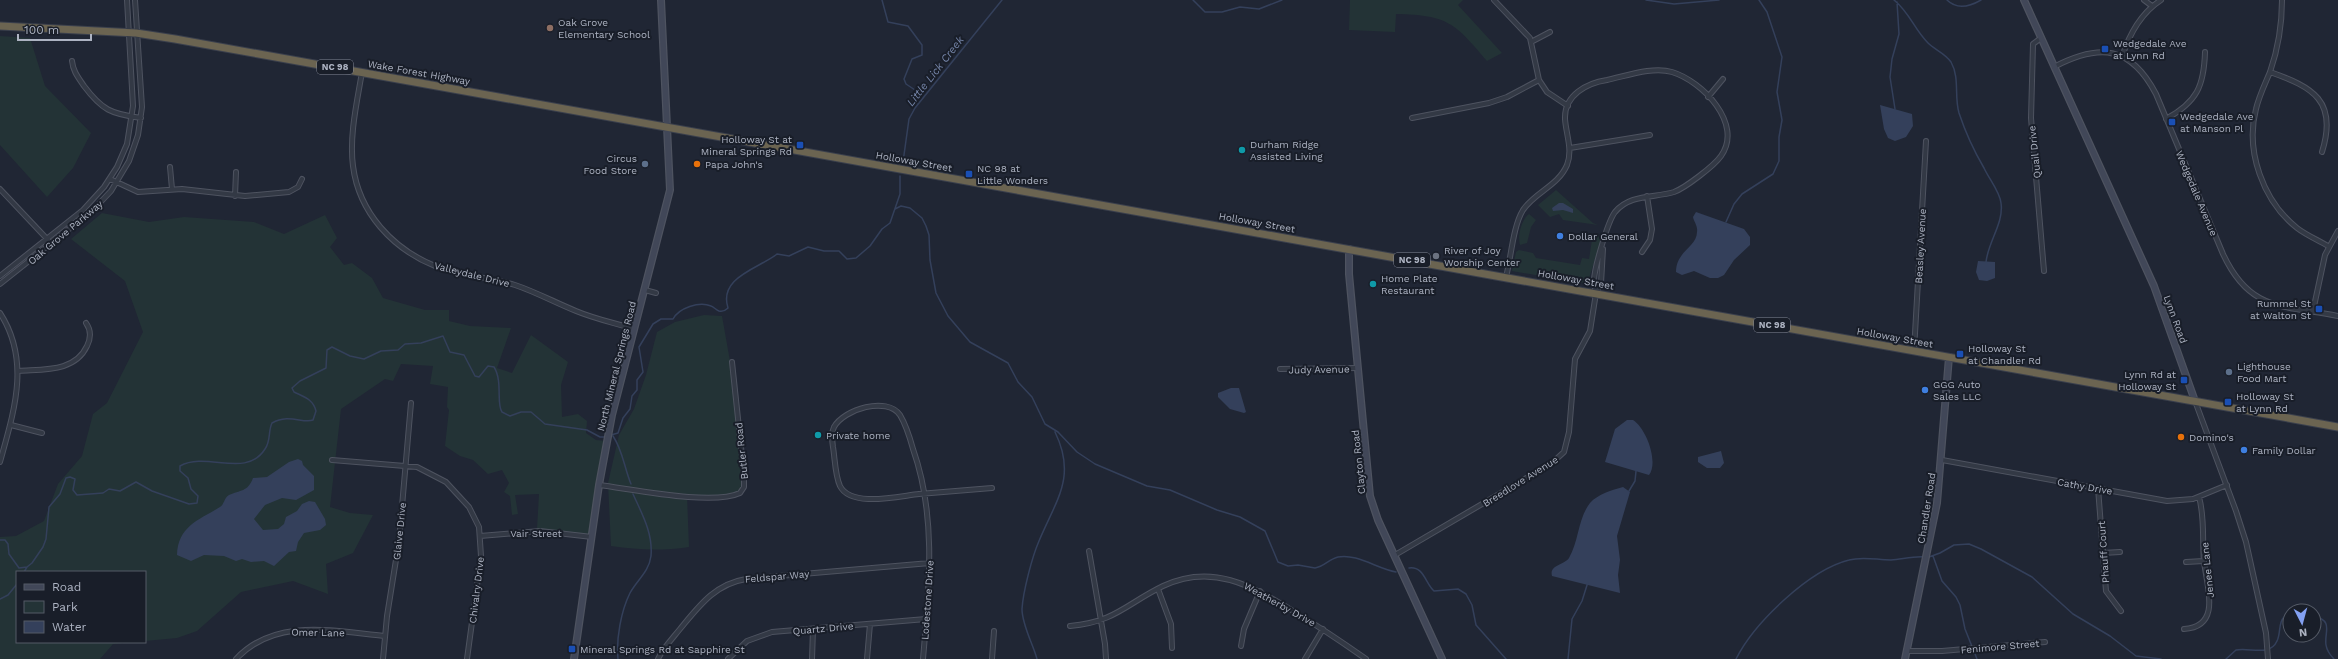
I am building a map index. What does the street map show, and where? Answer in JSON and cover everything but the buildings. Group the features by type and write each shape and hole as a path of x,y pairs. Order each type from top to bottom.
{"highway":[{"name":"Wake Forest Highway","path":"0,26 136,33 668,127"},
{"name":"Holloway Street","path":"668,127 2338,427"}],"street":[{"name":"Oak Grove Parkway","path":"0,276 83,210 110,179 127,144 132,117 134,94 127,32 127,0"},
{"name":"Oak Grove Parkway","path":"0,284 93,210 117,183 129,161 141,118 142,90 136,33 135,0"},
{"name":"North Mineral Springs Road","path":"574,659 599,485 609,431 670,190 661,0"},
{"path":"1494,0 1520,26 1531,42 1539,80 1548,92 1568,106"},
{"name":"Lynn Road","path":"2024,0 2154,286 2227,486 2251,562 2256,596 2266,633 2268,659"},
{"path":"2144,0 2152,6"},
{"path":"2122,56 2132,33 2152,6 2161,0"},
{"path":"2282,0 2279,38 2270,72 2259,98 2253,122 2253,147 2259,174 2271,198 2291,222 2301,231 2328,246"},
{"path":"1531,42 1550,32"},
{"name":"Quail Drive","path":"2041,38 2033,44 2030,105 2044,271"},
{"name":"Wedgedale Avenue","path":"2054,67 2076,57 2099,52 2122,56 2145,74 2166,119 2232,273 2243,288 2262,300 2338,316"},
{"path":"2166,119 2188,104 2198,92 2204,71 2205,52"},
{"path":"72,61 75,73 100,106 112,113 141,118"},
{"path":"1506,277 1517,227 1523,210 1561,176 1567,165 1570,148 1565,117 1572,96 1590,83 1658,70 1672,72 1689,80 1719,108 1728,126 1726,145 1721,156 1684,188 1672,192 1646,196 1623,205 1615,212 1608,227 1594,281 1596,293"},
{"name":"Valleydale Drive","path":"363,72 353,142 353,167 369,211 377,226 410,253 437,266 515,286 590,316 634,329"},
{"path":"2270,72 2301,84 2318,100 2324,111 2327,125 2322,152"},
{"path":"1708,97 1723,78"},
{"path":"1412,118 1490,103 1507,97 1539,80"},
{"path":"1570,148 1650,135"},
{"name":"Beasley Avenue","path":"1914,350 1926,141"},
{"path":"170,167 172,189"},
{"path":"235,196 236,172"},
{"path":"110,179 138,192 172,189 235,196 256,196 289,192 298,187 302,179"},
{"path":"0,189 52,244"},
{"path":"1642,252 1650,240 1652,229 1646,196"},
{"path":"2313,311 2322,264 2328,246 2338,231"},
{"path":"1596,293 1601,283 1604,261 1603,248"},
{"name":"Clayton Road","path":"1350,249 1349,274 1369,489 1378,520 1442,659"},
{"path":"645,290 656,293"},
{"name":"Breedlove Avenue","path":"1395,555 1552,463 1564,452 1570,432 1575,359 1589,334 1596,293"},
{"path":"0,312 14,342 19,371 17,397 11,425 0,462"},
{"path":"19,371 56,368 73,363 83,353 90,340 90,330 86,323"},
{"name":"Chandler Road","path":"1905,659 1934,522 1942,460 1949,357"},
{"name":"Butler Road","path":"599,485 694,497 728,496 740,493 744,487 744,475 732,362"},
{"name":"Judy Avenue","path":"1280,369 1358,368"},
{"name":"Glaive Drive","path":"383,659 384,636 399,541 411,403"},
{"name":"Lodestone Drive","path":"923,659 930,563 924,493 919,464 901,417 895,410 887,405 874,405 849,414 839,420 832,431 832,442 838,481 846,494 855,498 864,499 924,493 992,488"},
{"path":"11,425 42,433"},
{"name":"Chivalry Drive","path":"332,460 405,465 429,472 446,482 472,512 480,536 481,563 467,659"},
{"name":"Cathy Drive","path":"1942,460 2167,501 2199,497 2227,486"},
{"name":"Phauff Court","path":"2098,488 2106,591 2120,611"},
{"name":"Jenee Lane","path":"2184,629 2199,625 2209,609 2210,588 2204,561 2203,514 2199,497"},
{"name":"Vair Street","path":"480,536 540,531 592,537"},
{"path":"1089,551 1105,644 1106,659"},
{"path":"2103,553 2120,552"},
{"path":"2186,562 2204,561"},
{"name":"Feldspar Way","path":"658,659 705,598 719,588 733,582 746,579 930,563"},
{"name":"Weatherby Drive","path":"1070,626 1100,622 1114,616 1158,589 1174,582 1206,576 1234,580 1260,591 1322,629 1366,659"},
{"path":"1158,589 1171,624 1172,648"},
{"path":"1240,646 1244,629 1260,591"},
{"name":"Quartz Drive","path":"728,659 739,647 755,637 772,632 926,619"},
{"path":"867,659 870,624"},
{"path":"812,659 813,629"},
{"path":"1305,659 1322,629"},
{"name":"Omer Lane","path":"236,659 256,642 288,631 316,630 384,636"},
{"path":"992,659 994,631"},
{"name":"Fenimore Street","path":"1907,651 1942,651 2045,642"}],"green space":[{"path":"1350,0 1463,0 1458,5 1502,53 1487,61 1458,30 1439,19 1428,16 1396,14 1395,32 1349,30"},
{"path":"0,36 30,38 45,86 91,133 73,168 47,197 0,145"},
{"path":"1556,190 1593,223 1598,225 1563,220 1559,214 1550,217 1538,205"},
{"path":"102,213 149,222 184,217 254,222 284,234 325,215 337,238 330,247 344,265 352,263 372,278 383,298 425,310 449,310 449,321 470,326 511,328 497,368 512,373 531,335 568,362 561,385 562,417 578,414 587,421 586,433 596,440 606,441 592,536 537,529 539,494 515,495 518,514 512,515 510,496 504,492 509,483 502,470 488,474 473,460 460,456 445,446 449,410 447,407 448,387 430,384 433,366 401,364 393,381 385,379 341,409 330,507 350,513 373,515 353,553 326,564 328,594 293,581 241,592 197,631 177,638 146,641 146,571 16,571 16,643 122,643 113,644 100,659 0,659 0,537 16,536 44,521 58,484 82,456 93,414 107,403 143,332 125,281 71,239"},
{"path":"1529,214 1536,220 1531,227 1527,243 1520,245 1519,237 1521,228 1526,216"},
{"path":"1588,233 1600,235 1601,242 1587,284 1512,271 1516,252 1519,250 1533,253 1536,258 1580,265 1582,258 1589,259 1592,240 1587,238"},
{"path":"704,315 722,316 730,361 744,486 736,494 714,496 687,495 689,547 650,550 611,546 608,483 619,435 634,409 646,375 657,332 675,322"}],"water":[{"path":"1880,105 1912,114 1913,126 1906,137 1895,141 1888,138 1884,129"},
{"path":"1559,203 1563,203 1573,209 1573,213 1563,210 1553,211 1552,208"},
{"path":"1696,212 1744,229 1750,237 1750,245 1734,260 1724,275 1718,278 1710,278 1694,271 1682,275 1676,272 1679,259 1694,242 1696,237 1697,228 1693,217"},
{"path":"1978,261 1995,262 1995,278 1987,281 1979,280 1976,272"},
{"path":"1231,388 1239,388 1246,412 1244,413 1230,409 1218,397 1218,393"},
{"path":"1627,420 1633,420 1638,424 1650,446 1653,462 1649,475 1605,462 1615,429"},
{"path":"1721,451 1724,463 1720,468 1707,468 1698,462 1698,457"},
{"path":"298,459 302,461 303,465 314,476 314,490 296,500 282,498 265,505 254,519 263,530 278,529 284,524 286,517 297,511 302,504 309,501 315,502 325,519 326,525 320,530 304,533 298,542 296,551 289,552 274,566 264,561 251,562 242,559 236,561 224,556 204,555 191,561 177,555 181,537 197,520 221,506 229,495 249,486 253,478 267,477 289,462"},
{"path":"1623,487 1630,492 1617,536 1620,560 1618,575 1620,593 1552,576 1552,572 1555,567 1569,558 1575,544 1583,516 1590,503 1601,495"}],"waterway":[{"path":"882,0 888,22 908,26 922,45 922,55 912,59 904,79 906,84 915,90 917,104"},
{"name":"Little Lick Creek","path":"903,162 909,119 915,108 1002,0"},
{"name":"Little Lick Creek","path":"1193,0 1205,12 1222,12 1240,7 1259,9 1282,0"},
{"path":"1646,0 1674,4 1719,0"},
{"path":"1726,222 1734,204 1742,194 1773,174 1779,161 1779,137 1782,120 1777,92 1782,57 1767,12 1759,0"},
{"path":"1894,0 1904,10 1923,38 1946,56 1954,68 1957,100 1961,120 1973,148 1996,190 2001,203 2000,218 1986,262"},
{"path":"1947,0 1959,6 1968,6 1981,0"},
{"path":"1895,109 1890,77 1892,59 1899,34 1897,2"},
{"name":"Little Lick Creek","path":"611,435 618,433 623,418 630,409 632,396 637,390 637,380 643,372 639,347 653,324 661,319 673,319 684,309 695,305 701,304 712,306 719,311 725,310 728,308 727,297 729,288 735,281 751,269 777,254 789,256 808,247 824,251 839,251 847,259 856,258 870,246 882,229 890,223 900,194 900,176"},
{"path":"895,209 901,206 910,208 922,218 926,226 929,235 930,260 936,293 948,316 970,342 1008,363 1018,382 1032,397 1045,424 1058,432 1077,452 1095,464 1147,486 1170,490 1217,510 1240,517 1265,531 1278,562 1288,566 1298,565 1315,568 1335,558 1345,556 1360,559 1396,572"},
{"name":"Little Lick Creek","path":"0,540 5,540 8,544 9,554 19,568 27,567 32,563 43,547 46,539 49,507 60,494 66,478 70,477 75,479 73,490 77,495 103,493 109,489 120,491 136,482 152,491 189,504 197,503 198,496 191,489 188,478 180,471 180,466 191,462 202,461 237,464 248,462 257,458 267,446 272,423 284,419 305,421 313,420 316,411 315,407 308,399 294,392 292,388 300,381 326,368 327,350 332,347 350,356 364,359 381,351 398,350 405,344 421,343 443,336 450,352 464,355 475,376 479,377 488,366 494,367 497,373 499,385 499,404 502,412 510,416 521,412 531,412 545,424 587,430 600,437 605,437"},
{"path":"1037,659 1022,615 1022,609 1026,584 1034,556 1062,488 1064,462 1055,432"},
{"path":"613,436 619,447 631,484"},
{"path":"1629,491 1635,481 1636,471"},
{"path":"618,659 619,634 624,608 630,593 648,567 651,556 649,532 633,494"},
{"path":"1929,557 1954,545 1969,544 1981,549 2032,577 2073,614 2110,636 2136,656 2161,659"},
{"path":"1933,556 1942,581 1956,597 1960,605 1965,629 1977,659"},
{"path":"1736,659 1744,645 1769,614 1800,586 1833,566 1849,560 1860,558 1891,560 1925,557"},
{"name":"Little Lick Creek","path":"25,571 27,567"},
{"path":"1409,568 1414,568 1421,572 1434,591 1458,589 1466,594 1472,605 1476,625 1506,659"},
{"path":"1568,659 1572,619 1582,601 1588,582"},
{"path":"0,599 8,595 16,585"},
{"path":"2226,659 2236,650 2264,650 2274,646 2279,635 2282,619"},
{"path":"2322,620 2327,628 2326,647 2334,659"}],"place":[{"name":"Oak Grove Elementary School","path":"550,28"},
{"name":"Wedgedale Ave at Lynn Rd","path":"2105,49"},
{"name":"Wedgedale Ave at Manson Pl","path":"2172,122"},
{"name":"Holloway St at Mineral Springs Rd","path":"800,145"},
{"name":"Durham Ridge Assisted Living","path":"1242,150"},
{"name":"Circus Food Store","path":"645,164"},
{"name":"Papa John's","path":"697,164"},
{"name":"NC 98 at Little Wonders","path":"969,174"},
{"name":"Dollar General","path":"1560,236"},
{"name":"River of Joy Worship Center","path":"1436,256"},
{"name":"Home Plate Restaurant","path":"1373,284"},
{"name":"Rummel St at Walton St","path":"2319,309"},
{"name":"Holloway St at Chandler Rd","path":"1960,354"},
{"name":"Lighthouse Food Mart","path":"2229,372"},
{"name":"Lynn Rd at Holloway St","path":"2184,380"},
{"name":"GGG Auto Sales LLC","path":"1925,390"},
{"name":"Holloway St at Lynn Rd","path":"2228,402"},
{"name":"Private home","path":"818,435"},
{"name":"Domino's","path":"2181,437"},
{"name":"Family Dollar","path":"2244,450"},
{"name":"Mineral Springs Rd at Sapphire St","path":"572,649"}]}
